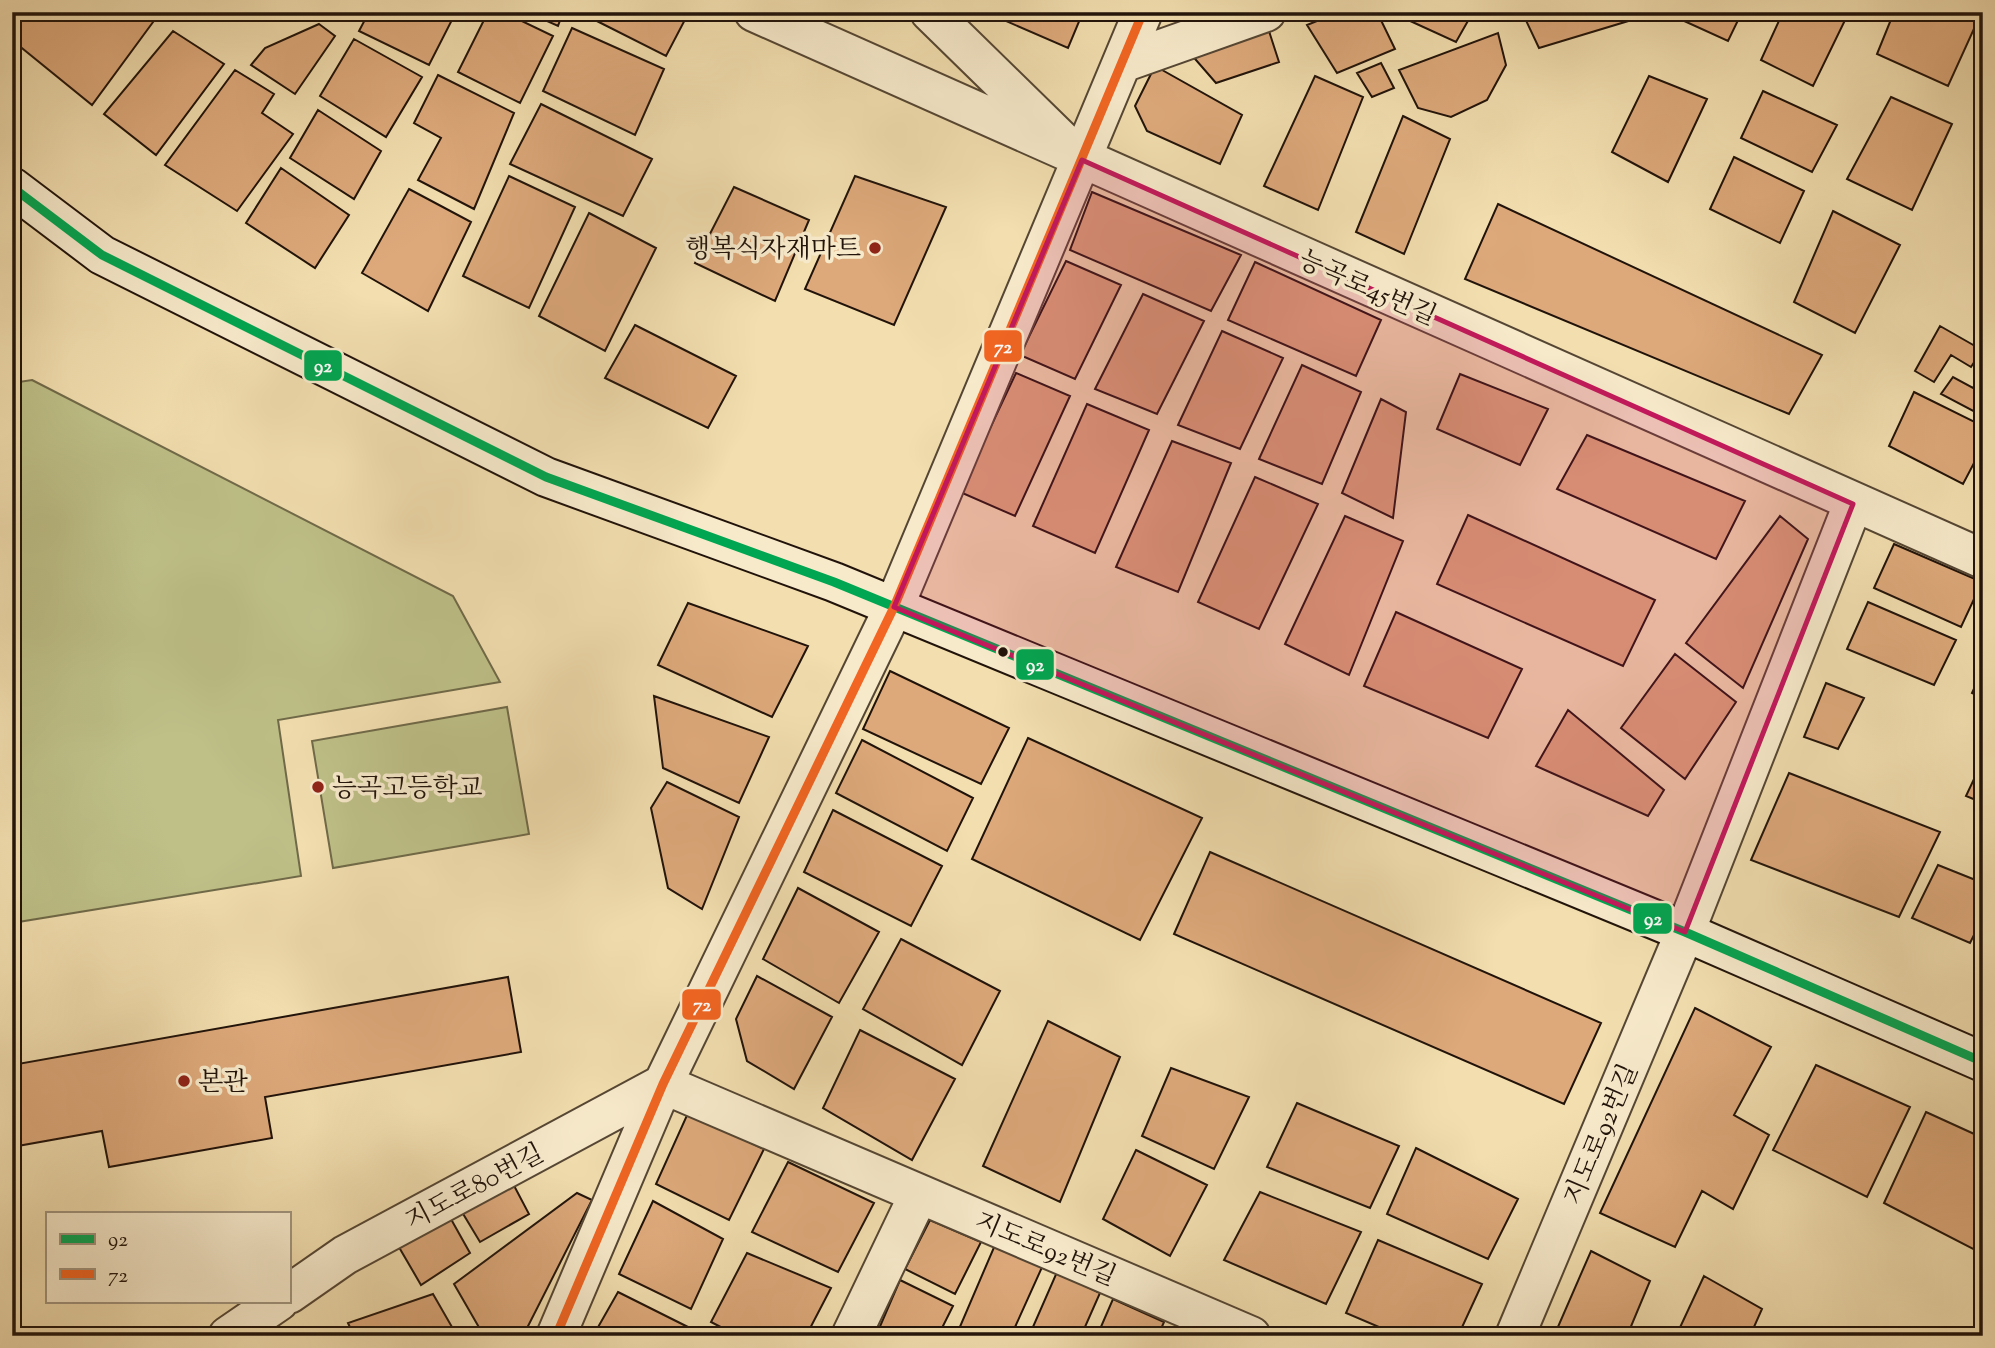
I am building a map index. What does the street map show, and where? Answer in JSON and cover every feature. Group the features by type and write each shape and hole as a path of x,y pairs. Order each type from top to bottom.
{"street":[{"name":"능곡로45번길","path":"754,12 1983,559"},
{"path":"930,12 1082,160"},
{"path":"555,1336 663,1084 894,607 1143,12"},
{"path":"1122,63 1266,12"},
{"path":"12,187 102,255 546,477 894,607 1685,932 1983,1062"},
{"name":"지도로92번길","path":"1515,1336 1685,932 1853,503"},
{"name":"지도로92번길","path":"663,1084 1251,1336"},
{"name":"지도로80번길","path":"290,1293 345,1255 663,1084"},
{"path":"851,1336 919,1194"},
{"path":"228,1336 278,1302"}],"highlighted area":[{"path":"1082,160 1853,504 1685,932 894,607"}],"green space":[{"path":"32,380 453,596 500,682 278,720 301,876 12,923 12,383"},
{"path":"507,707 529,834 333,868 312,741"}],"building":[{"path":"12,12 148,12 156,18 92,105 12,40"},
{"path":"369,12 456,12 429,65 359,31"},
{"path":"488,12 503,12 553,36 520,103 458,72"},
{"path":"527,12 563,12 558,26"},
{"path":"579,12 689,12 666,56"},
{"path":"1009,12 1083,12 1068,48 1006,21"},
{"path":"1339,12 1377,12 1395,49 1337,73 1307,25"},
{"path":"1413,12 1473,12 1456,42 1408,20"},
{"path":"1522,12 1633,12 1635,19 1539,48"},
{"path":"1673,12 1742,12 1728,41 1671,15"},
{"path":"1783,12 1849,12 1813,86 1761,60"},
{"path":"1894,12 1962,12 1978,20 1948,86 1877,54"},
{"path":"319,24 335,36 295,94 251,65 265,48"},
{"path":"572,28 664,69 635,135 543,91"},
{"path":"1268,28 1279,62 1216,83 1189,52"},
{"path":"173,31 224,64 156,155 104,114"},
{"path":"1498,33 1506,65 1487,100 1451,117 1418,108 1399,70"},
{"path":"354,39 422,77 386,137 320,96"},
{"path":"1381,63 1394,88 1372,97 1357,73"},
{"path":"1155,66 1242,115 1220,164 1147,131 1135,106"},
{"path":"235,70 274,94 262,113 293,134 237,211 165,165"},
{"path":"438,75 514,113 474,209 418,180 441,138 414,123"},
{"path":"1315,76 1363,97 1318,210 1264,186"},
{"path":"1649,76 1707,99 1668,182 1612,152"},
{"path":"1763,91 1837,125 1812,172 1741,138"},
{"path":"1891,97 1952,124 1912,210 1847,179"},
{"path":"541,104 652,159 623,216 510,164"},
{"path":"318,110 381,151 354,199 290,158"},
{"path":"1403,116 1450,139 1404,254 1356,232"},
{"path":"1734,157 1804,191 1780,243 1710,209"},
{"path":"281,168 349,215 315,268 246,223"},
{"path":"509,176 575,207 529,308 463,276"},
{"name":"행복식자재마트","path":"855,176 946,207 894,325 805,289"},
{"path":"734,187 809,220 775,301 695,263"},
{"path":"409,189 471,222 428,311 362,273"},
{"path":"1092,192 1241,255 1211,311 1070,250"},
{"path":"1498,204 1822,355 1789,414 1465,279"},
{"path":"1833,211 1900,245 1855,333 1794,302"},
{"path":"589,213 656,248 605,351 539,316"},
{"path":"1066,261 1121,285 1075,379 1020,355"},
{"path":"1255,262 1381,320 1356,376 1228,320"},
{"path":"1143,294 1204,321 1157,414 1095,389"},
{"path":"635,325 736,376 708,428 605,378"},
{"path":"1940,326 1982,350 1971,367 1951,355 1934,382 1915,371"},
{"path":"1222,331 1283,358 1240,449 1178,425"},
{"path":"1302,365 1361,392 1322,484 1259,459"},
{"path":"1016,373 1070,396 1015,516 960,492"},
{"path":"1460,374 1548,409 1520,465 1437,429"},
{"path":"1983,374 1983,409 1979,414 1941,394 1953,377 1973,388"},
{"path":"1914,392 1983,426 1983,446 1963,484 1889,446"},
{"path":"1381,399 1406,412 1393,518 1342,493"},
{"path":"1087,404 1149,430 1095,553 1033,526"},
{"path":"1587,435 1745,501 1716,559 1557,489"},
{"path":"1172,441 1231,463 1178,592 1116,567"},
{"path":"1255,477 1318,504 1259,629 1198,602"},
{"path":"1468,515 1655,600 1623,666 1437,584"},
{"path":"1345,516 1403,541 1349,675 1285,644"},
{"path":"1780,516 1808,539 1743,688 1686,643"},
{"path":"1894,544 1982,582 1961,627 1874,588"},
{"path":"1868,602 1956,640 1934,685 1847,649"},
{"path":"688,603 808,646 772,717 658,665"},
{"path":"1396,612 1522,669 1488,738 1364,686"},
{"path":"1675,654 1736,702 1685,779 1621,728"},
{"path":"1983,669 1983,698 1972,693"},
{"path":"890,671 1009,728 981,784 863,729"},
{"path":"1826,683 1864,698 1838,749 1804,737"},
{"path":"654,696 769,737 739,803 663,768"},
{"path":"1568,710 1664,790 1648,816 1536,766"},
{"path":"1028,738 1202,818 1140,940 972,859"},
{"path":"862,740 973,798 947,851 836,793"},
{"path":"1983,760 1983,803 1966,796"},
{"path":"1789,773 1940,832 1899,917 1751,860"},
{"path":"667,782 739,817 702,909 668,888 651,808"},
{"path":"833,810 942,866 911,926 804,872"},
{"path":"1210,852 1601,1023 1564,1104 1174,934"},
{"path":"1938,865 1983,883 1983,917 1970,943 1912,918"},
{"path":"798,888 879,932 839,1003 763,959"},
{"path":"901,939 1000,991 962,1065 863,1009"},
{"path":"757,976 832,1017 794,1089 747,1061 736,1019"},
{"name":"본관","path":"508,977 521,1052 265,1097 272,1138 109,1167 102,1131 12,1147 12,1065"},
{"path":"1695,1008 1771,1047 1734,1115 1769,1135 1733,1209 1702,1191 1675,1247 1600,1213"},
{"path":"1048,1021 1120,1057 1060,1202 983,1166"},
{"path":"860,1030 955,1079 912,1160 823,1108"},
{"path":"1816,1065 1910,1107 1867,1197 1773,1150"},
{"path":"1171,1068 1249,1097 1214,1169 1142,1136"},
{"path":"1297,1103 1399,1146 1370,1208 1267,1167"},
{"path":"1926,1112 1983,1138 1983,1244 1979,1252 1884,1203"},
{"path":"688,1113 764,1149 729,1220 656,1184"},
{"path":"1416,1148 1518,1199 1488,1259 1387,1214"},
{"path":"1136,1150 1207,1185 1170,1256 1103,1219"},
{"path":"788,1162 874,1203 838,1272 752,1232"},
{"path":"510,1178 529,1214 480,1242 459,1207"},
{"path":"1260,1192 1361,1232 1326,1304 1224,1260"},
{"path":"577,1193 592,1200 523,1336 484,1336 454,1284"},
{"path":"653,1201 723,1239 691,1309 619,1274"},
{"path":"447,1212 470,1253 421,1285 396,1242"},
{"path":"930,1220 981,1242 955,1294 905,1269"},
{"path":"1378,1240 1482,1284 1458,1336 1400,1336 1346,1313"},
{"path":"995,1245 1043,1265 1011,1336 956,1336"},
{"path":"1591,1251 1650,1281 1627,1336 1554,1336"},
{"path":"747,1253 831,1288 806,1336 738,1336 711,1322"},
{"path":"1057,1272 1100,1293 1081,1336 1029,1336"},
{"path":"1704,1276 1762,1309 1750,1336 1676,1336"},
{"path":"900,1280 953,1306 938,1336 885,1336 878,1331"},
{"path":"618,1292 706,1336 593,1336"},
{"path":"433,1294 456,1334 354,1336 348,1323"},
{"path":"1113,1299 1164,1322 1158,1336 1097,1336"}],"transit line":[{"name":"72","path":"556,1336 663,1084 894,607 1143,12"},
{"name":"92","path":"12,187 102,255 546,477 834,582 1685,932 1983,1062"}],"place":[{"name":"행복식자재마트","path":"875,248"},
{"name":"능곡고등학교","path":"318,787"},
{"name":"본관","path":"184,1081"}]}
